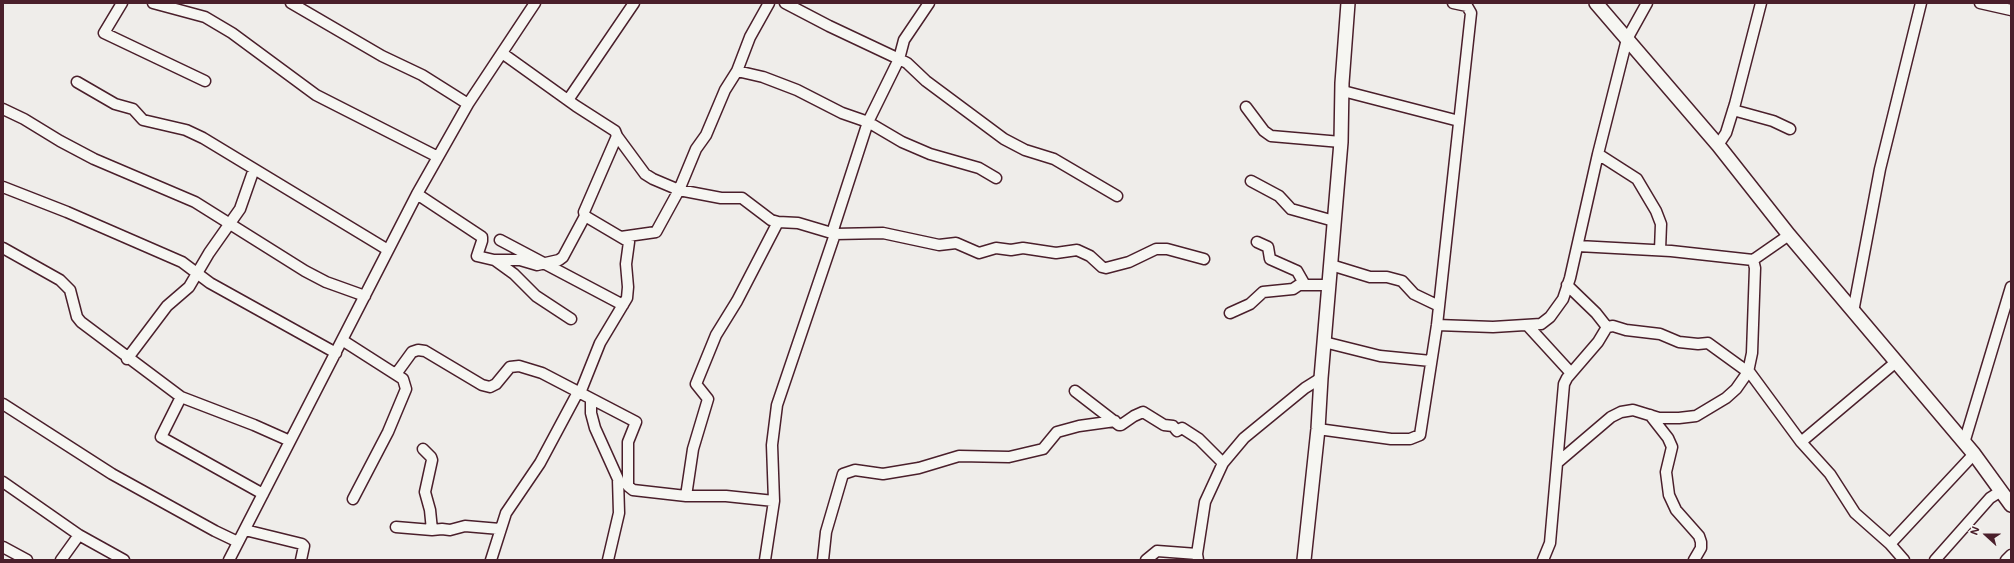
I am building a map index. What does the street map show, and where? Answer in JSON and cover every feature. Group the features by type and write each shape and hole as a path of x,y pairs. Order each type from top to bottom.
{"street":[{"path":"122,3 104,33 205,81"},
{"path":"291,3 382,56 422,75 468,104"},
{"path":"229,560 417,194 468,104 535,3"},
{"path":"568,100 634,3"},
{"path":"621,237 656,232 679,190 696,149 711,123 725,90 737,71 750,37 769,3"},
{"path":"785,3 829,26 907,63 926,81 1004,140 1025,150 1054,160 1117,196"},
{"path":"765,560 774,501 772,445 777,405 834,234 868,122 899,59 904,40 929,3"},
{"path":"1304,560 1318,429 1320,378 1341,142 1342,83 1348,3"},
{"path":"1318,429 1391,439 1410,439 1420,435 1430,361 1437,325 1471,13 1467,6 1453,3"},
{"path":"1596,3 1718,145 1789,235 1974,454 2011,505"},
{"path":"1437,325 1493,327 1528,326 1540,324 1550,317 1563,299 1578,246 1598,154 1627,39 1647,3"},
{"path":"1718,145 1726,133 1733,110 1761,3"},
{"path":"1853,312 1880,169 1921,3"},
{"path":"1980,3 2011,10"},
{"path":"159,4 205,17 232,33 316,95 438,157"},
{"path":"502,53 614,131 646,174 679,190 720,198 742,198 771,220 778,222 798,223 834,234 883,233 939,245 956,244 979,253 996,248 1011,250 1023,248 1056,253 1077,250 1090,256 1102,267 1110,268 1156,250 1167,249 1204,259"},
{"path":"737,71 763,77 797,90 842,113 868,122 902,142 930,154 979,168 996,178"},
{"path":"77,82 115,104 132,109 143,120 186,130 254,169 388,250"},
{"path":"1343,91 1459,121"},
{"path":"1246,107 1264,131 1271,136 1341,142"},
{"path":"3,109 24,119 60,141 94,159 194,202 305,271 326,282 365,296"},
{"path":"1733,110 1773,120 1790,129"},
{"path":"417,194 482,237 477,256 494,260 520,260 537,265 559,260 563,257 585,216 586,208 617,136"},
{"path":"1598,154 1637,179 1656,211 1661,224 1660,250"},
{"path":"127,359 168,306 189,287 196,273 240,209 254,169"},
{"path":"1251,182 1279,196 1291,209 1334,221"},
{"path":"3,187 67,212 182,262 210,283 336,353"},
{"path":"491,560 500,530 512,502 540,463 579,392 600,344 627,298 628,286 626,264 629,245 627,240 585,216"},
{"path":"686,496 693,449 708,400 696,384 716,336 737,301 778,222"},
{"path":"1578,246 1660,250 1753,260 1789,235"},
{"path":"500,240 623,305"},
{"path":"1257,242 1268,247 1270,259 1297,271 1305,285"},
{"path":"3,248 60,280 70,290 77,317 80,322 127,359 181,397 254,425 290,441"},
{"path":"494,260 514,274 536,296 571,318"},
{"path":"1556,463 1610,417 1621,412 1633,410 1659,418 1696,416 1726,398 1736,389 1748,371 1752,353 1755,268 1753,260"},
{"path":"1331,265 1370,277 1387,277 1402,281 1414,294 1439,306"},
{"path":"1230,313 1250,304 1263,292 1293,289 1305,285 1329,284"},
{"path":"1567,285 1596,313 1607,327"},
{"path":"1964,443 2011,287"},
{"path":"1528,326 1571,373"},
{"path":"1543,560 1550,543 1564,384 1571,373 1598,342 1607,327 1613,326 1626,330 1660,334 1679,342 1698,344 1708,343 1748,371 1801,442 1830,474 1855,512 1890,544 1904,560"},
{"path":"342,340 403,379 406,389 388,432 353,499"},
{"path":"1324,342 1380,356 1430,361"},
{"path":"396,374 412,352 418,350 425,352 482,385 490,386 496,384 510,367 519,366 542,373 636,422 628,442 630,488 633,490 686,496 726,496 774,501"},
{"path":"1801,442 1896,362"},
{"path":"1146,560 1157,551 1198,557 1205,502 1222,463 1244,438 1305,388 1320,378"},
{"path":"1075,392 1121,425 1143,412 1147,413 1164,425 1173,426 1177,431 1182,428 1199,439 1222,463"},
{"path":"181,397 161,437 263,494"},
{"path":"591,399 591,413 595,428 618,479 619,513 608,560"},
{"path":"3,404 112,474 214,532 238,542"},
{"path":"1650,415 1668,438 1672,447 1666,472 1669,495 1676,510 1699,536 1701,542 1701,548 1694,560"},
{"path":"823,560 826,532 843,474 855,470 883,474 919,468 959,456 1008,457 1043,449 1058,432 1079,426 1115,421"},
{"path":"423,449 432,460 425,492 430,510 432,530"},
{"path":"1890,544 1974,454"},
{"path":"3,482 78,535 124,560"},
{"path":"1935,560 1990,498 2001,491"},
{"path":"396,527 450,530 465,526 500,530"},
{"path":"245,530 302,544 304,546 301,560"},
{"path":"61,560 78,535"},
{"path":"3,547 27,560"},
{"path":"2006,560 2011,555"}]}
